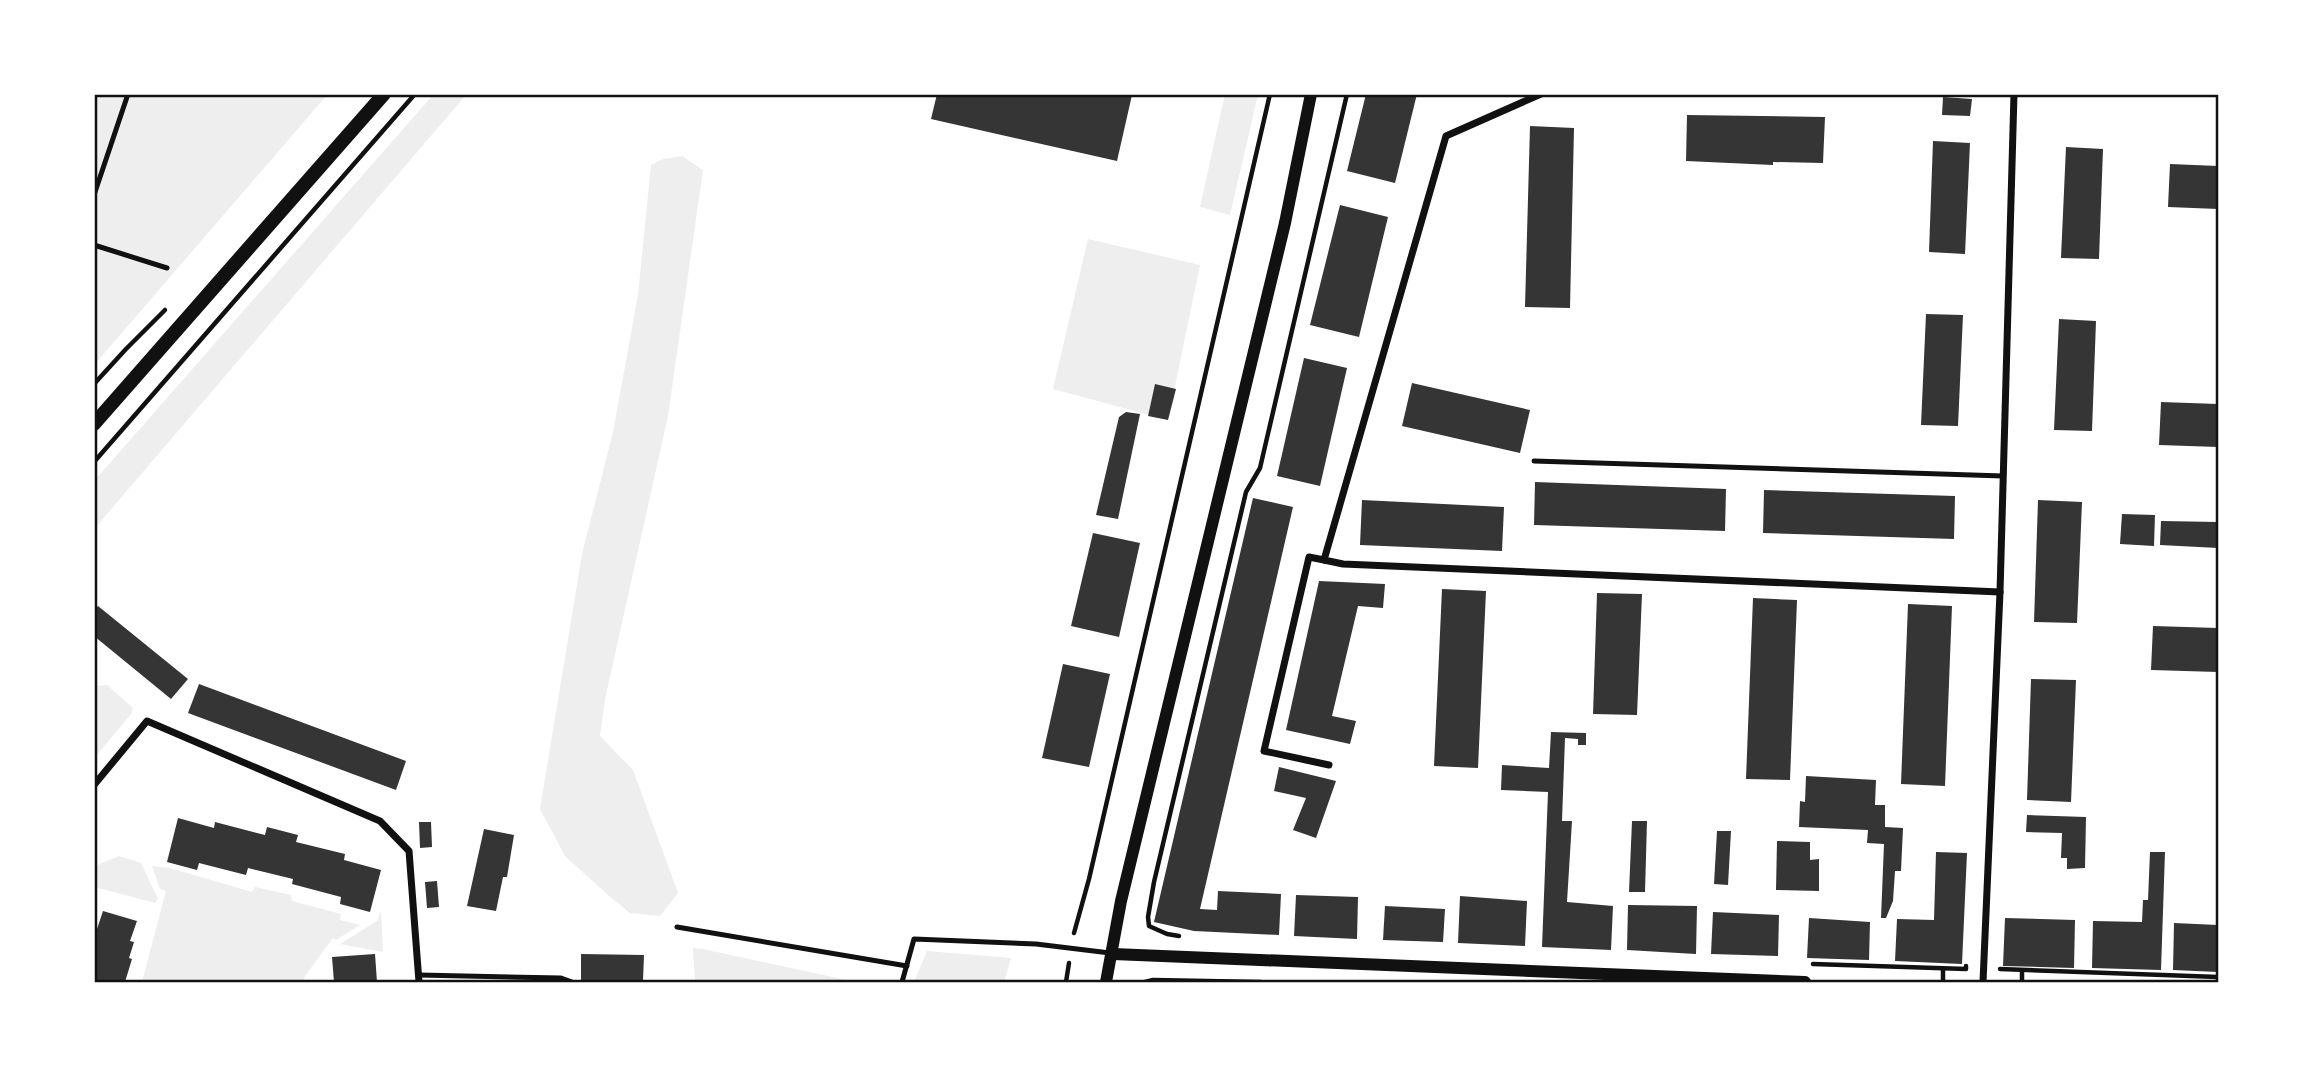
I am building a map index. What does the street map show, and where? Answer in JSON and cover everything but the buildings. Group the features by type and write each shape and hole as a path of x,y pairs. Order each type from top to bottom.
{"main road":[{"path":"94,424 384,94"}],"street":[{"path":"1106,982 1124,889 1285,223 1311,94"},
{"path":"1324,560 1446,135 1541,94"},
{"path":"1983,982 2000,592 2014,94"},
{"path":"1329,765 1264,751 1310,557 1343,564 2000,592"},
{"path":"94,785 147,721 380,821 409,851 419,979"},
{"path":"1113,954 1628,979 1805,982"}],"lane":[{"path":"94,195 128,94"},
{"path":"94,245 167,268"},
{"path":"1534,461 2003,476"},
{"path":"677,927 906,966"},
{"path":"902,982 914,939 1036,944 1113,954"},
{"path":"419,979 561,978 572,982"}],"path":[{"path":"94,462 415,94"},
{"path":"1066,982 1071,948 1270,94"},
{"path":"1188,937 1167,934 1149,926 1154,882 1246,492 1260,468 1347,94"},
{"path":"1807,964 1966,969 1968,949 1999,950 1999,969 2022,972 2218,977"},
{"path":"1943,970 1943,982"},
{"path":"2022,972 2022,982"},
{"path":"1145,982 1261,982"}],"shaded area":[{"path":"1225,94 1258,95 1230,215 1200,207"},
{"path":"95,95 327,95 95,364"},
{"path":"433,95 466,95 95,528 95,480"},
{"path":"682,156 703,170 668,416 605,699 600,736 633,770 678,893 660,916 630,913 608,895 565,856 540,809 582,554 613,432 638,295 651,165 663,159"},
{"path":"1088,239 1200,265 1168,420 1053,389"},
{"path":"107,685 133,708 95,757 95,686"},
{"path":"119,856 141,863 158,899 155,903 95,887 95,866"},
{"path":"152,866 170,868 252,892 255,887 291,895 292,901 341,914 340,920 360,925 336,940 333,938 303,982 142,982 166,891 160,889"},
{"path":"381,911 383,952 340,944 377,921"},
{"path":"693,948 703,949 856,982 695,982"},
{"path":"927,951 1011,958 1004,982 914,982"}]}
